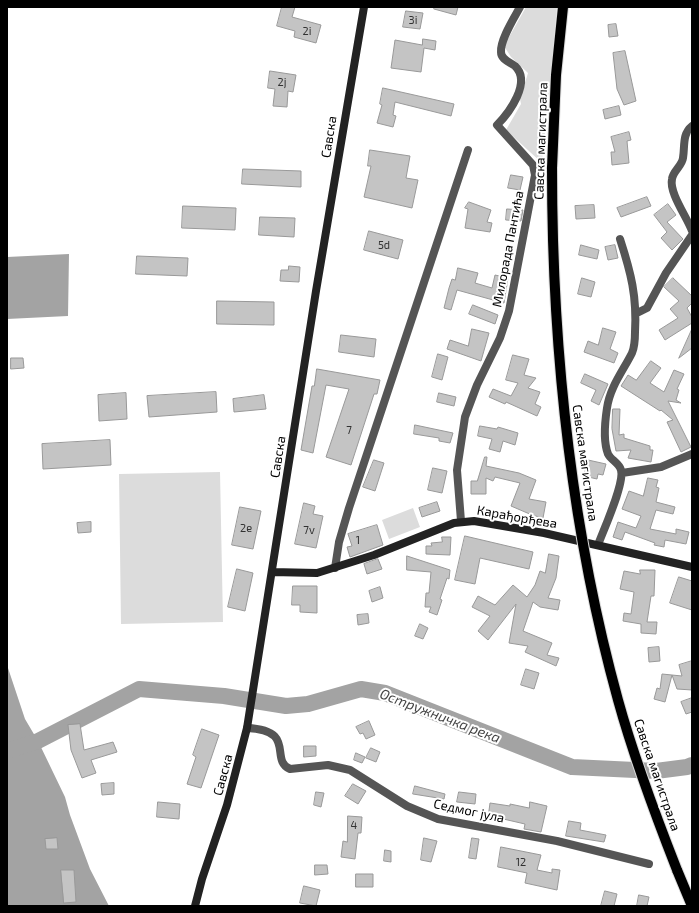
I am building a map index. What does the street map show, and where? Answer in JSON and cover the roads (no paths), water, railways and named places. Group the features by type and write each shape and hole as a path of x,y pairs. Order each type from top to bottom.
{"main road":[{"name":"Савска магистрала","path":"563,7 556,75 552,168 552,238 560,373 573,480 580,527 594,599 618,699 641,775 692,906"}],"street":[{"name":"Савска","path":"195,906 202,879 229,798 247,728 317,283 364,7"},
{"name":"Милорада Пантића","path":"461,521 457,470 465,417 477,384 500,338 509,311 535,175 533,165 497,125 514,102 522,80 519,71 503,57 501,53 501,45 520,7"},
{"path":"692,126 685,136 683,161 673,176 671,183 673,191 692,231"},
{"path":"335,568 339,542 349,508 468,150"},
{"path":"636,313 647,308 666,274 692,235"},
{"path":"598,546 617,496 622,473 619,466 608,454 606,430 607,407 614,384 634,347 636,313 633,283 620,239"},
{"path":"622,473 661,467 692,454"},
{"name":"Карађорђева","path":"272,572 317,573 335,568 461,521 476,521 506,526 692,567"},
{"name":"Седмог јула","path":"247,728 263,730 277,737 281,746 282,759 286,767 290,769 328,765 350,770 407,806 432,817 557,842 649,864"}],"waterway":[{"name":"Остружничка река","path":"7,751 38,741 139,689 224,696 286,706 308,704 361,689 385,693 572,767 656,771 692,765"}]}
